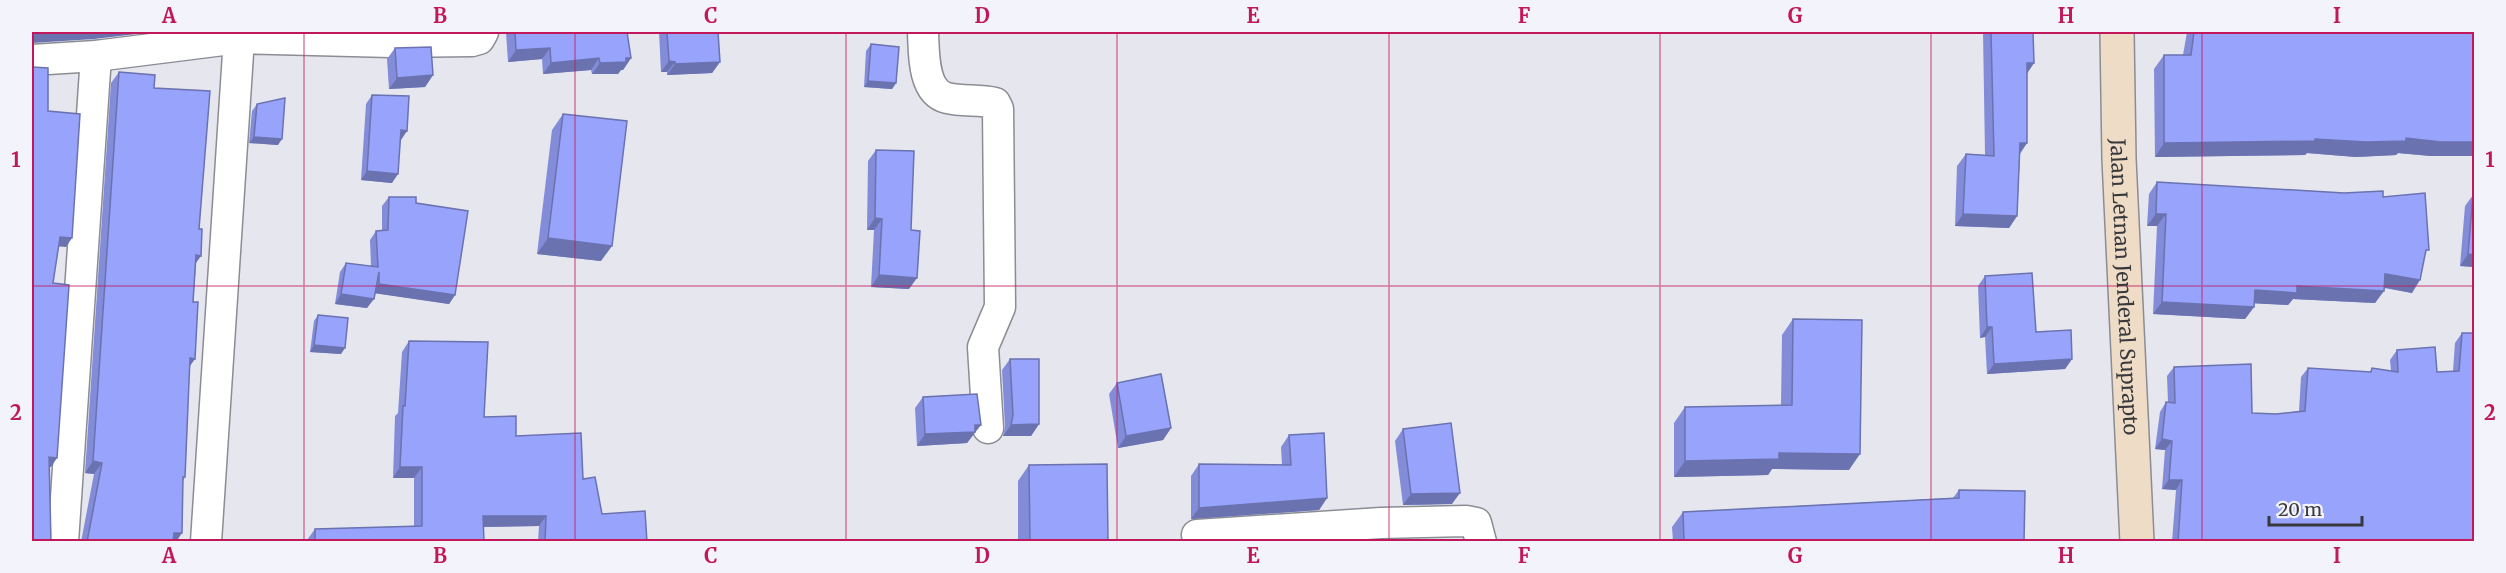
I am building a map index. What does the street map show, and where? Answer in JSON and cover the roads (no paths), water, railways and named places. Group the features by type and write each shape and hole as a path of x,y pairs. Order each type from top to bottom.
{"main road":[{"name":"Jalan Letnan Jenderal Suprapto","path":"2117,32 2118,137 2137,542"}],"street":[{"path":"32,60 96,56 239,38 390,37 472,41 479,39 483,32"},
{"path":"923,32 925,71 937,91 946,98 995,103 998,109 1000,307 983,346 988,428"},
{"path":"206,542 239,38"},
{"path":"63,542 96,56"},
{"path":"1197,535 1466,520 1476,524 1481,542"}]}
